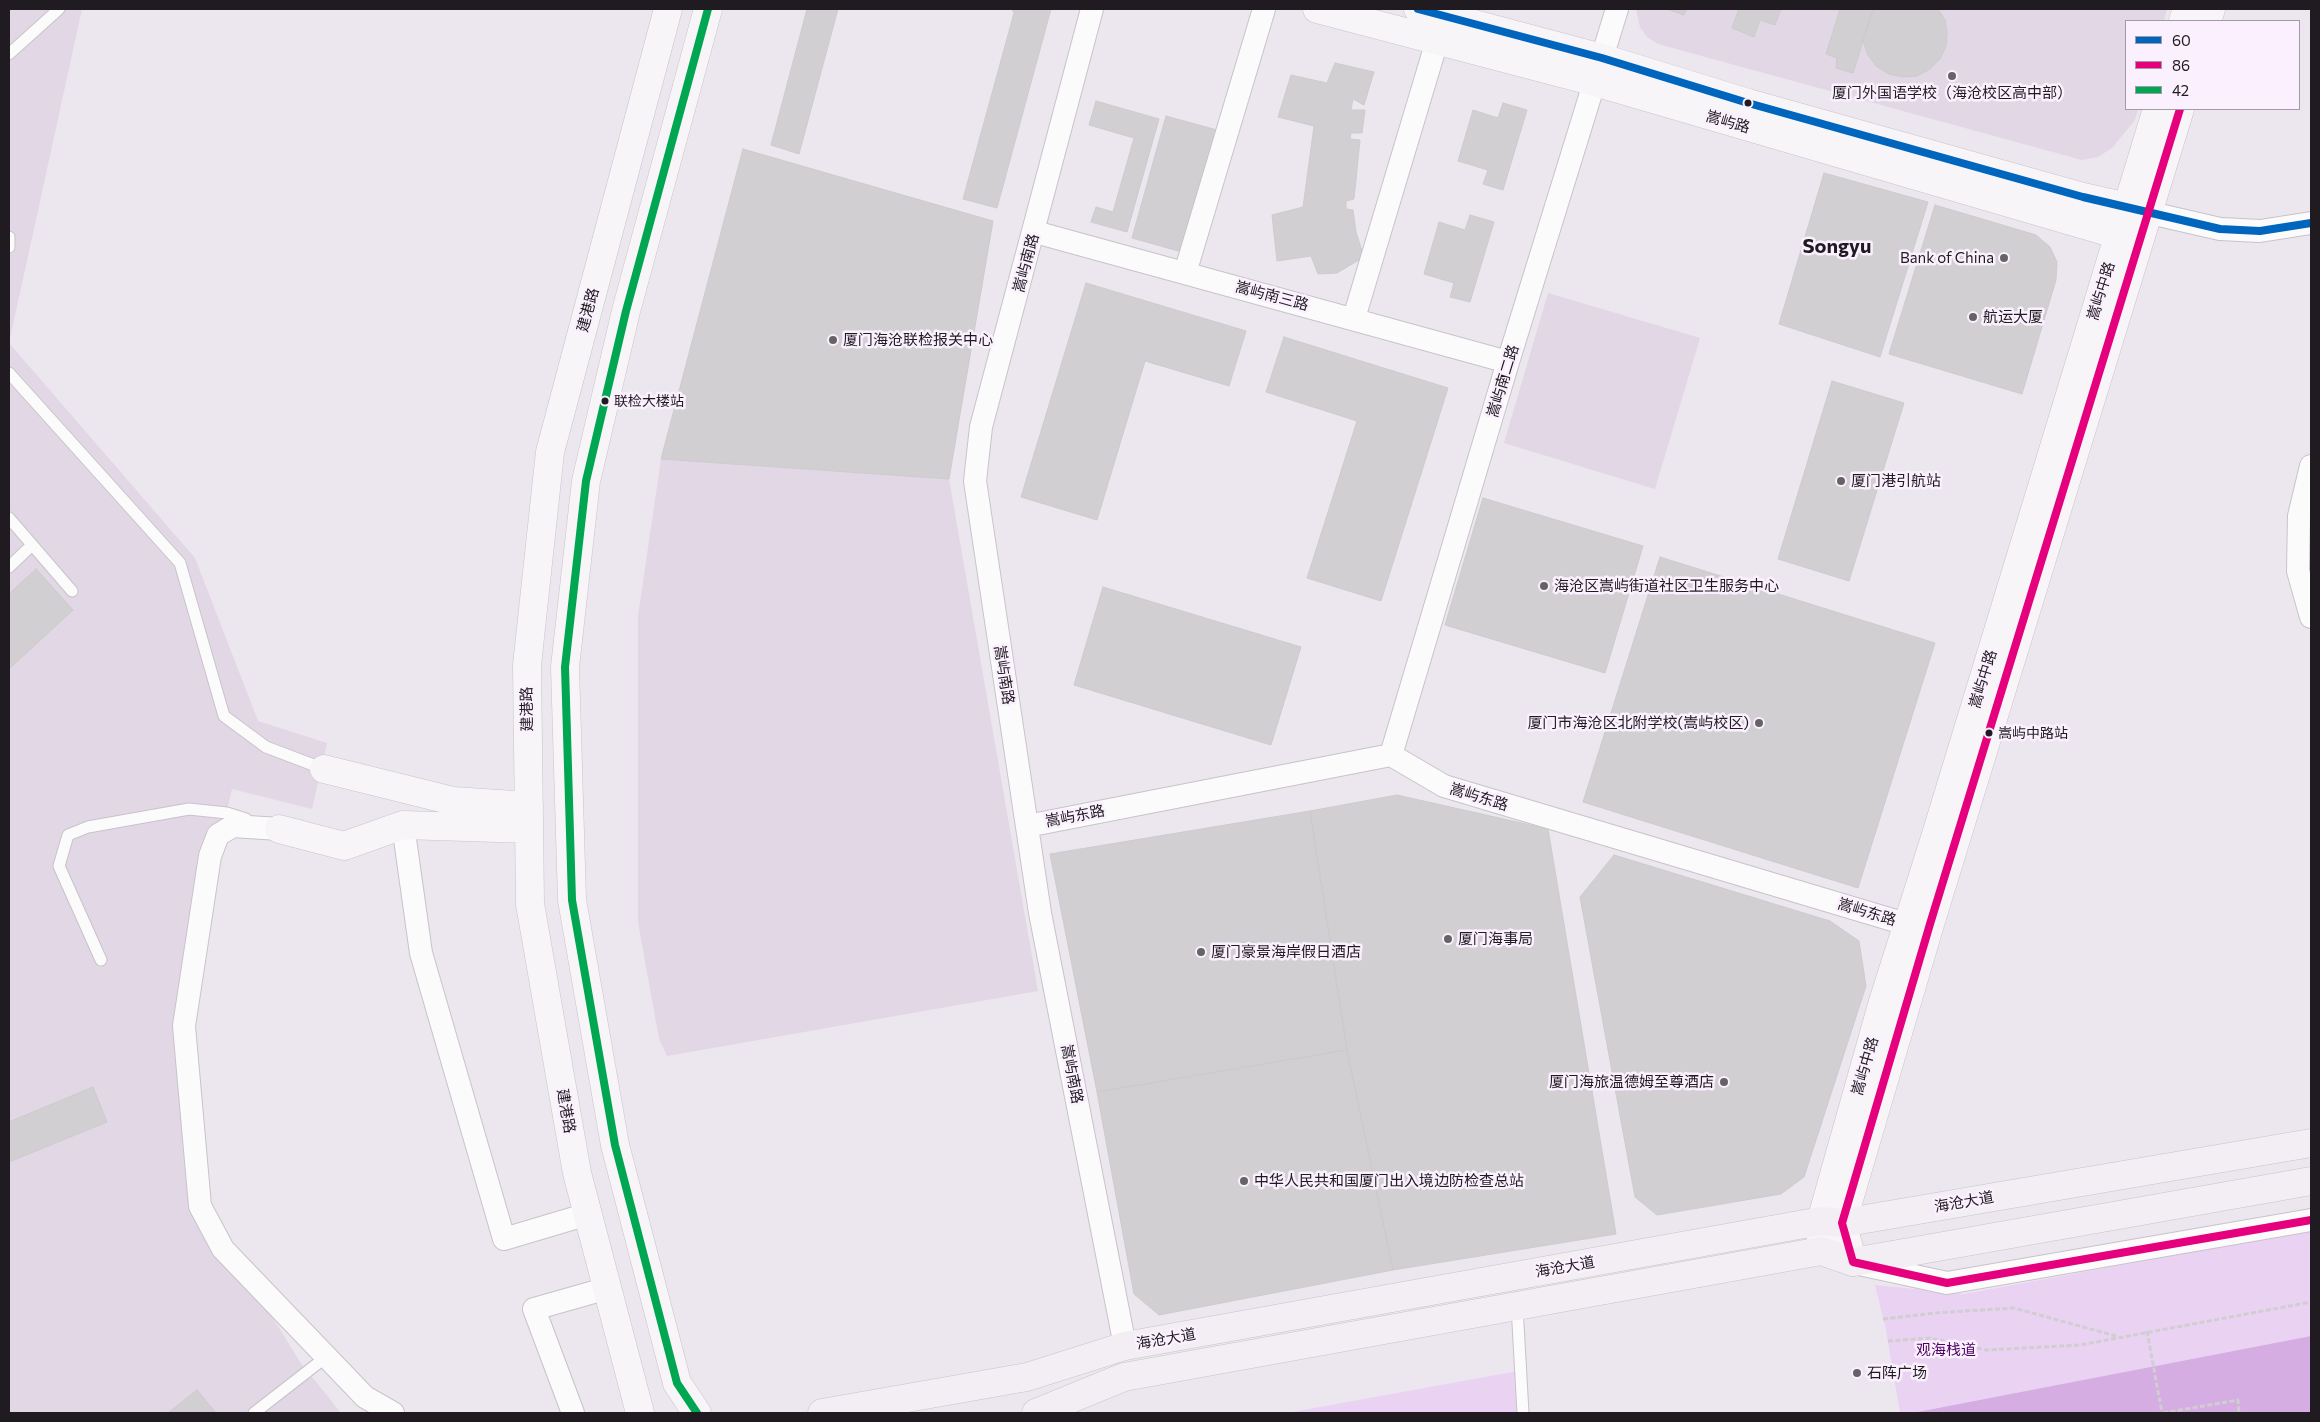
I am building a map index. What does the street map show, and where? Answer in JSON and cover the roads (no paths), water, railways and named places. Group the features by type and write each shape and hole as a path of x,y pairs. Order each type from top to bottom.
{"main road":[{"name":"海沧大道","path":"822,1413 1027,1377 1125,1346 1831,1222 2311,1143"},
{"name":"海沧大道","path":"1036,1413 1124,1377 1821,1251 1853,1262 2311,1181"}],"street":[{"name":"建港路","path":"640,1413 577,1173 530,904 527,665 550,452 668,9"},
{"path":"697,1413 677,1383 614,1145 572,900 565,667 586,481 626,311 708,9"},
{"name":"嵩屿南路","path":"1092,9 1035,232 982,427 976,481 1040,913 1125,1346"},
{"path":"1185,273 1264,9"},
{"name":"嵩屿路","path":"1317,9 1437,41 1599,70 1757,106 2083,198 2137,210"},
{"name":"嵩屿路","path":"1418,9 1599,70 2129,237"},
{"name":"嵩屿南二路","path":"1392,755 1508,362 1617,9"},
{"path":"1354,318 1437,41"},
{"name":"嵩屿中路","path":"1821,1251 1918,924 1935,838 2137,210 2157,110"},
{"name":"嵩屿中路","path":"2137,210 2180,110"},
{"path":"2137,210 2220,230 2260,231 2311,223"},
{"name":"嵩屿南三路","path":"1035,232 1354,318 1508,362"},
{"path":"2311,466 2299,516 2298,571 2311,617"},
{"name":"嵩屿东路","path":"1027,826 1392,755 1444,786 1918,924"},
{"path":"324,769 529,818"},
{"path":"393,1413 365,1397 223,1250 200,1206 184,1026 210,856 218,835 233,826 279,829 344,846 403,825 529,818"},
{"path":"403,825 421,953 504,1240 588,1214"},
{"path":"1831,1222 1853,1262 1948,1283 2311,1220"},
{"path":"572,1413 534,1309 608,1288"}],"lane":[{"path":"9,54 59,9"},
{"path":"9,237 9,247"},
{"path":"9,373 180,563 224,716 266,747 324,769"},
{"path":"9,518 72,590"},
{"path":"9,567 32,545"},
{"path":"101,960 58,866 68,835 88,827 189,809 227,813 279,829"},
{"path":"1517,1306 1523,1413"},
{"path":"254,1413 326,1357"}],"place":[{"name":"厦门外国语学校（海沧校区高中部）","path":"1952,76"},
{"name":"Bank of China","path":"2004,258"},
{"name":"航运大厦","path":"1973,317"},
{"name":"厦门海沧联检报关中心","path":"833,340"},
{"name":"联检大楼站","path":"605,401"},
{"name":"厦门港引航站","path":"1841,481"},
{"name":"海沧区嵩屿街道社区卫生服务中心","path":"1544,586"},
{"name":"厦门市海沧区北附学校(嵩屿校区)","path":"1759,723"},
{"name":"嵩屿中路站","path":"1989,733"},
{"name":"厦门海事局","path":"1448,939"},
{"name":"厦门豪景海岸假日酒店","path":"1201,952"},
{"name":"厦门海旅温德姆至尊酒店","path":"1724,1082"},
{"name":"中华人民共和国厦门出入境边防检查总站","path":"1244,1181"},
{"name":"石阵广场","path":"1857,1373"}],"district":[{"name":"Songyu","path":"1837,246"}],"park label":[{"name":"观海栈道","path":"1946,1350"}]}
